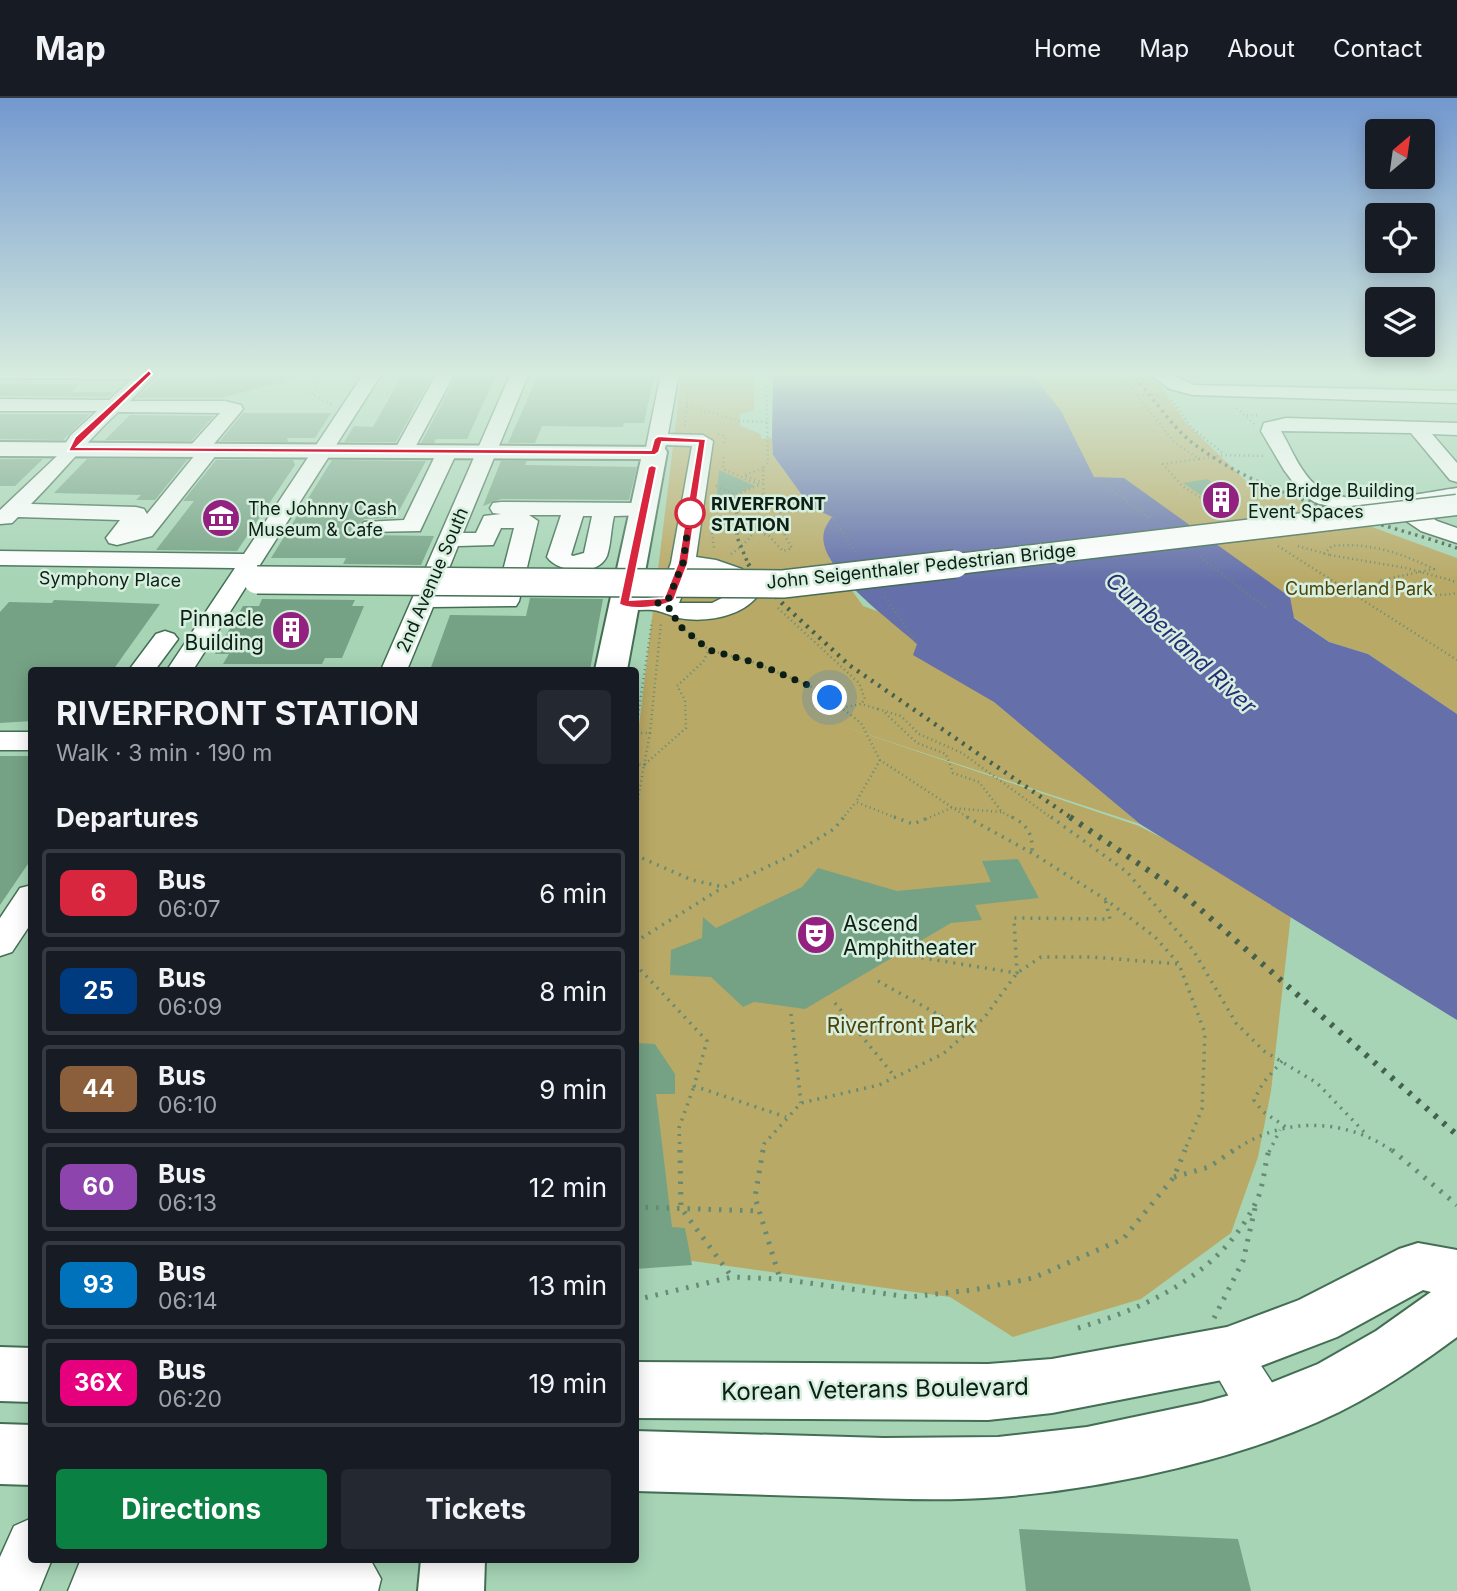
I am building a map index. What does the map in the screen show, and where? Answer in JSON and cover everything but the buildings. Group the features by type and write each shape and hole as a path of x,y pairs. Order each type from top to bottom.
{"main road":[{"path":"0,449 655,453 641,520 652,605 613,667"},
{"name":"Korean Veterans Boulevard","path":"639,1390 988,1392 1052,1386 1220,1335 1317,1319 1418,1266 1456,1284 1396,1349 1338,1383 1265,1414 1201,1432 1087,1457 998,1467 884,1468 639,1461"},
{"path":"0,1374 28,1375"},
{"path":"0,1454 28,1455"},
{"path":"451,1591 453,1563"}],"street":[{"path":"4,517 64,460 77,443"},
{"path":"4,517 120,534 144,531 209,443"},
{"path":"145,666 183,667 255,570 321,451 329,443"},
{"path":"404,451 408,443"},
{"name":"2nd Avenue South","path":"395,667 489,443"},
{"path":"655,453 657,443"},
{"path":"655,453 693,443"},
{"path":"652,605 668,600 683,563 702,443"},
{"path":"1280,443 1309,489 1321,496 1348,504 1393,502 1457,494"},
{"path":"1429,443 1457,476"},
{"path":"413,523 447,452"},
{"path":"655,453 697,467"},
{"path":"1393,502 1429,526 1457,537"},
{"name":"John Seigenthaler Pedestrian Bridge","path":"0,558 255,570 783,584 1457,505"},
{"path":"372,527 413,523 456,524 574,509 602,520 641,520"},
{"path":"574,509 559,557 562,561 590,561 595,556 602,520"},
{"path":"424,600 507,601 527,521 492,521 460,600"},
{"path":"456,524 481,550 517,561"},
{"path":"0,542 111,544 120,534"},
{"path":"652,605 707,613 726,607 747,594 734,574 708,565 683,563"},
{"name":"Symphony Place","path":"0,578 220,580"},
{"path":"145,666 166,639"},
{"path":"0,741 28,741"},
{"path":"9,937 28,903"},
{"path":"1220,1335 1265,1414"},
{"path":"12,1591 28,1553"},
{"path":"95,1591 104,1567 354,1579 351,1591"}],"path":[{"path":"713,485 736,495 760,485 723,469 725,443"},
{"path":"764,483 744,475 763,468 768,463 768,443"},
{"path":"1210,443 1225,455"},
{"path":"1199,459 1225,455 1288,457"},
{"path":"708,565 752,540 765,514 763,468"},
{"path":"756,531 769,536 783,551 789,550 792,548 785,536 780,512 824,506"},
{"path":"1324,554 1332,546 1341,544 1391,551 1434,569 1377,581 1401,591 1425,595 1447,596 1457,593"},
{"path":"1330,555 1406,568 1457,582"},
{"path":"747,594 764,594 844,669 864,692 865,699 861,705"},
{"path":"639,1299 732,1277 780,1279 909,1297 973,1290 1032,1278 1123,1239 1174,1177 1202,1109 1205,1033 1179,964 1155,937 1105,899 1032,853 951,808 880,760 861,723 817,689 753,662 709,650 652,605"},
{"path":"639,794 650,733 662,620 652,605"},
{"path":"639,704 652,605"},
{"path":"639,764 644,765 686,728 685,701 677,686 703,662 709,650"},
{"path":"842,708 861,705 901,716 919,734 962,753 1127,872 1193,950 1236,1023 1264,1051 1317,1083 1367,1135"},
{"path":"878,709 890,715 917,743 946,754 953,773 979,782 1002,812"},
{"path":"639,734 650,733"},
{"path":"639,940 724,887 788,857 834,829 856,802 880,760"},
{"path":"856,802 913,824 951,808 1002,812 1024,823 1033,839 1032,853"},
{"path":"639,857 692,880 724,887"},
{"path":"1017,973 1014,918 1110,919 1105,899"},
{"path":"898,954 1017,973"},
{"path":"780,1279 755,1197 764,1144 801,1103 879,1085 943,1054 984,1018 1017,973 1041,957 1092,957 1179,964"},
{"path":"639,968 707,1041 679,1128 681,1208 732,1277"},
{"path":"878,981 969,1031"},
{"path":"835,1003 895,1077"},
{"path":"791,1014 801,1103"},
{"path":"1282,1061 1263,1083 1254,1100 1262,1111 1283,1128"},
{"path":"694,1086 787,1118"},
{"path":"1174,1177 1201,1171 1244,1143 1283,1128 1303,1123 1321,1123 1367,1135 1397,1152 1457,1205"},
{"path":"1220,1335 1264,1181 1270,1144 1283,1128"},
{"path":"1078,1328 1143,1306 1194,1275 1226,1246 1256,1202"},
{"path":"639,1207 760,1211"}],"green space":[{"name":"Riverfront Park","path":"673,443 772,443 773,455 804,498 832,517 829,558 863,606 885,614 1140,824 839,725 1139,826 1292,905 1271,1091 1258,1157 1231,1233 1141,1299 1013,1337 950,1297 639,1254 639,725"},
{"name":"Cumberland Park","path":"1070,443 1206,443 1246,481 1457,558 1457,714 1368,654 1329,642 1094,477"}],"water":[{"name":"Cumberland River","path":"772,443 1077,443 1094,477 1124,478 1290,597 1294,618 1329,642 1368,654 1457,714 1457,1020 1140,824 994,702 913,655 917,644 858,593 831,561 824,546 824,532 832,517 802,502 804,498 773,455"}],"railway":[{"path":"1193,443 1224,464 1287,494 1457,548"},
{"path":"736,497 737,537 748,564"},
{"path":"748,564 782,603 849,665 1073,819"},
{"path":"1070,817 1183,894 1457,1135"}],"bus line":[{"name":"6","path":"75,443 71,449 655,452 657,443"},
{"name":"6","path":"652,467 624,604 668,600 683,563 702,443"}],"place":[{"name":"The Bridge Building Event Spaces","path":"1221,500"},
{"name":"RIVERFRONT STATION","path":"690,513"},
{"name":"The Johnny Cash Museum & Cafe","path":"221,518"},
{"name":"Pinnacle Building","path":"291,630"},
{"name":"Ascend Amphitheater","path":"816,935"}],"route":[{"path":"690,513 683,563 668,600 658,603 674,611 676,623 709,650 753,662 817,689 830,698"}]}
